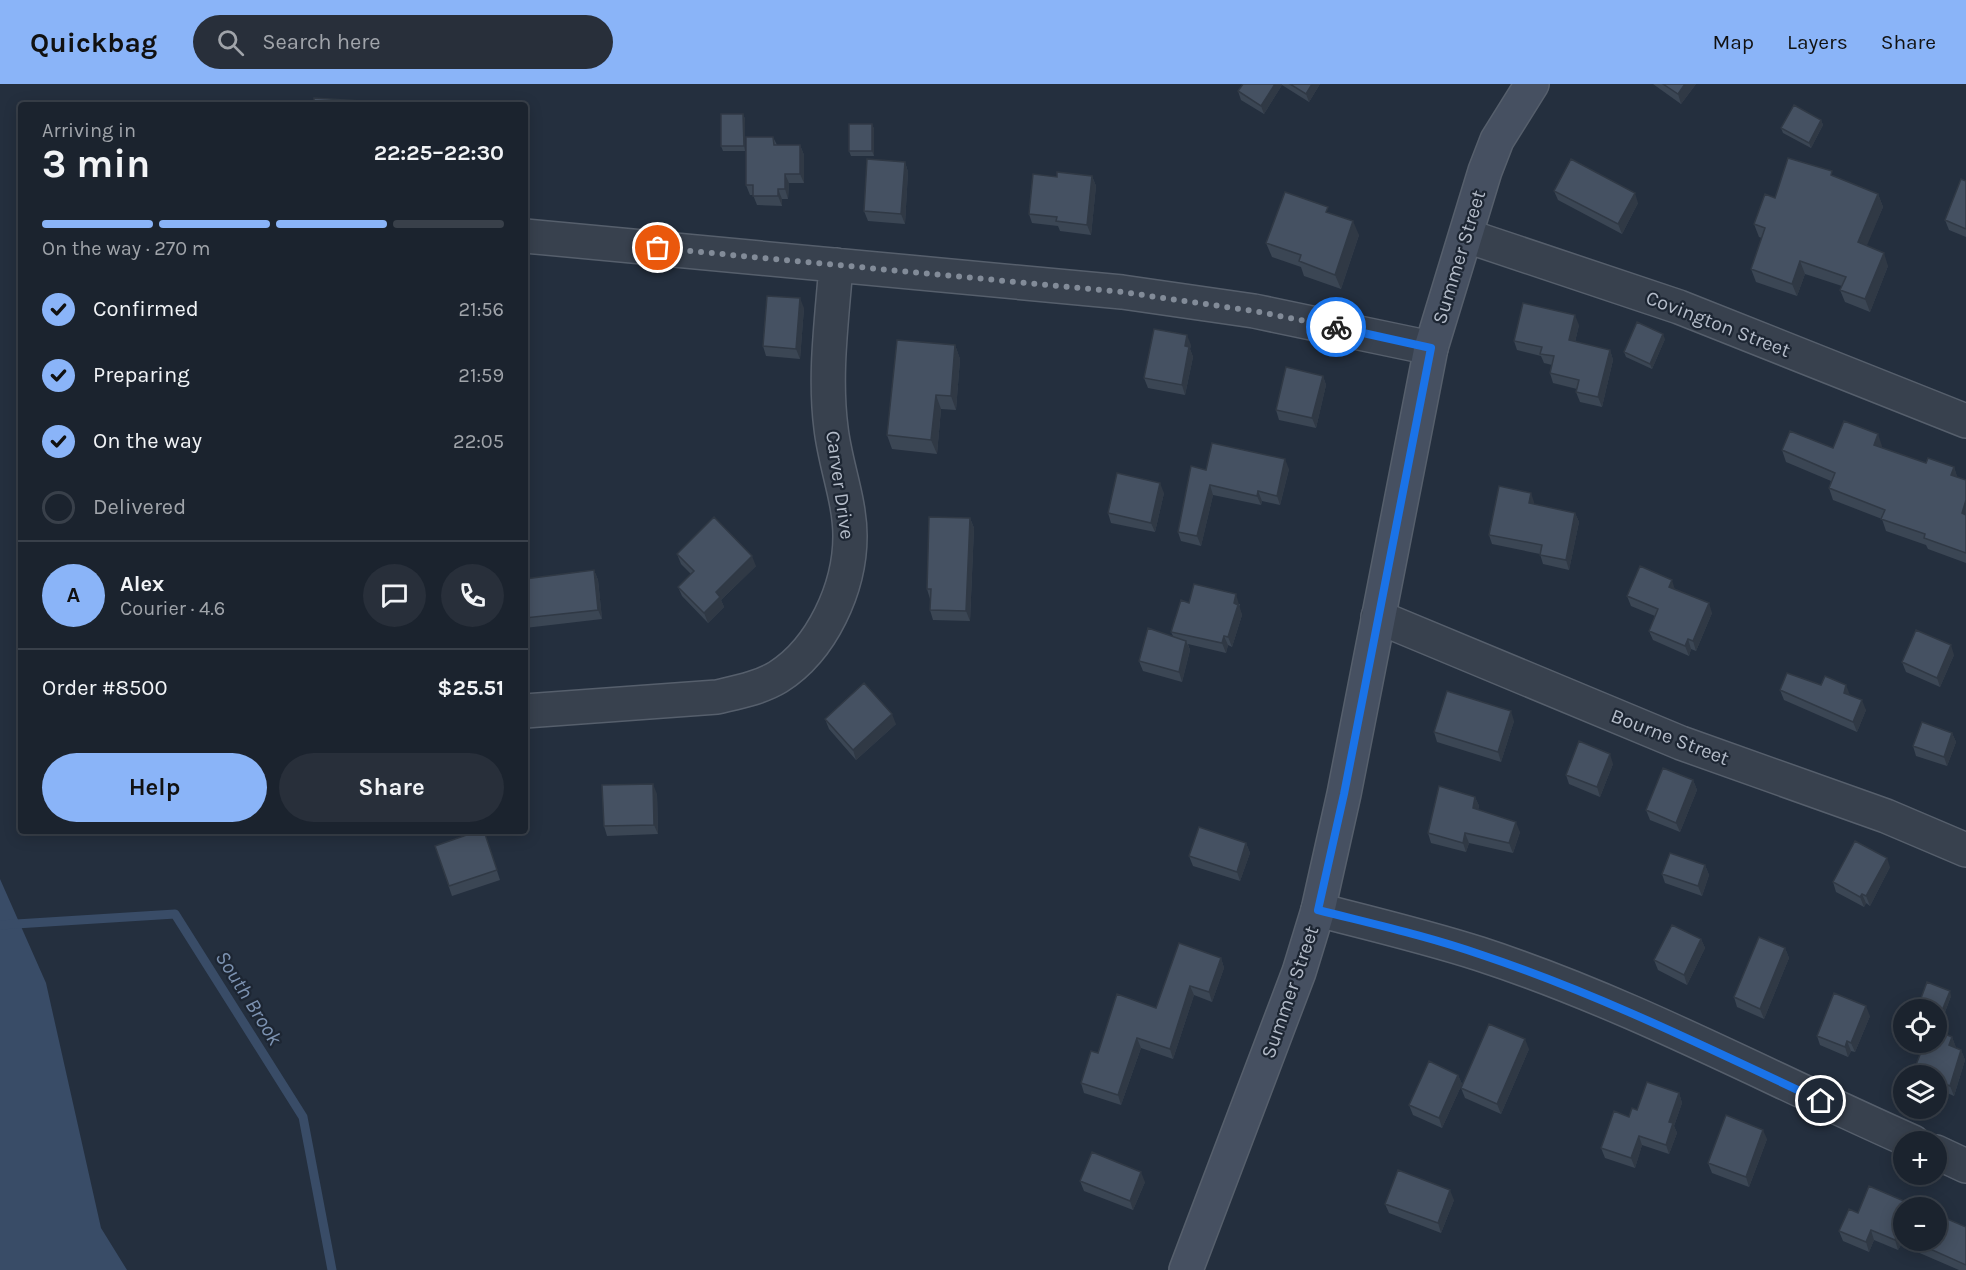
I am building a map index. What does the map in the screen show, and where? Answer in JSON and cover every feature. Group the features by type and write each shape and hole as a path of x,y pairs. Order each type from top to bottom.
{"main road":[{"name":"Summer Street","path":"1186,1270 1285,1012 1318,910 1431,348 1485,171 1497,140 1532,84"}],"street":[{"path":"528,236 1188,301 1274,315 1431,348"},
{"name":"Covington Street","path":"1467,236 1679,307 1966,422"},
{"name":"Carver Drive","path":"528,711 717,697 748,690 777,678 796,663 812,644 826,623 844,581 849,543 829,399 836,265"},
{"name":"Bourne Street","path":"1378,617 1681,743 1886,816 1966,850"},
{"path":"1318,910 1480,954 1544,978 1671,1031 1893,1133"},
{"path":"1947,1157 1966,1166"}],"water":[{"path":"0,879 46,983 101,1228 127,1270 0,1270"}],"building":[{"path":"1243,84 1275,84 1261,106 1238,91"},
{"path":"1290,84 1312,84 1306,94"},
{"path":"1663,84 1685,84 1678,94"},
{"path":"314,98 376,102 314,102"},
{"path":"1794,105 1821,120 1809,143 1781,128"},
{"path":"721,114 743,114 744,146 721,146"},
{"path":"849,124 872,124 872,151 849,151"},
{"path":"746,137 773,137 774,145 800,145 800,174 785,174 785,189 778,189 778,196 753,196 753,185 746,185"},
{"path":"1788,158 1832,171 1831,175 1878,194 1858,242 1884,253 1865,299 1840,290 1846,277 1800,261 1792,284 1751,269 1765,228 1754,224 1765,194 1775,198"},
{"path":"867,159 905,162 901,214 864,211"},
{"path":"1571,159 1635,193 1618,224 1554,191"},
{"path":"1057,172 1092,176 1087,225 1056,221 1057,217 1029,214 1033,174 1057,177"},
{"path":"1961,179 1966,181 1966,229 1945,220"},
{"path":"1285,192 1328,207 1326,212 1353,221 1335,275 1299,261 1301,255 1266,243"},
{"path":"767,296 800,298 796,349 763,346"},
{"path":"1523,303 1575,315 1569,340 1610,350 1598,397 1576,392 1579,380 1550,373 1554,356 1540,354 1542,347 1514,341"},
{"path":"1637,322 1663,334 1650,364 1624,352"},
{"path":"1154,329 1187,335 1185,346 1189,347 1182,385 1144,378"},
{"path":"897,340 955,345 951,396 936,395 931,440 887,435"},
{"path":"1286,367 1323,376 1312,418 1276,410"},
{"path":"1844,421 1878,434 1874,445 1926,463 1928,458 1954,467 1951,475 1966,480 1966,500 1962,513 1966,515 1966,553 1924,538 1925,534 1881,519 1885,510 1829,488 1835,473 1782,450 1790,431 1833,448"},
{"path":"1212,443 1285,459 1277,496 1258,491 1257,496 1210,485 1197,536 1178,532 1191,466 1206,470"},
{"path":"1117,473 1160,483 1151,523 1108,513"},
{"path":"1499,486 1531,493 1529,503 1575,513 1566,560 1540,555 1542,545 1489,535"},
{"path":"714,517 752,556 716,592 720,597 704,613 678,587 694,571 677,554"},
{"path":"929,517 970,518 966,611 930,610 931,589 927,589"},
{"path":"1640,566 1672,580 1669,587 1709,603 1693,641 1688,639 1685,646 1649,631 1658,609 1627,596"},
{"path":"594,570 598,610 528,618 528,579"},
{"path":"1194,584 1236,594 1234,603 1238,605 1228,637 1224,636 1222,643 1171,632 1181,600 1189,603"},
{"path":"1148,628 1186,641 1179,672 1139,661"},
{"path":"1916,630 1951,645 1937,678 1902,662"},
{"path":"1787,673 1821,685 1825,676 1846,685 1844,693 1862,700 1853,722 1780,690"},
{"path":"864,683 892,714 853,750 825,719"},
{"path":"1447,691 1511,711 1498,752 1434,732"},
{"path":"1922,722 1952,733 1944,757 1913,746"},
{"path":"1579,741 1610,754 1597,787 1566,775"},
{"path":"1663,768 1693,780 1676,823 1646,810"},
{"path":"653,784 654,825 604,826 602,785"},
{"path":"1439,786 1475,797 1473,808 1516,822 1509,843 1465,833 1463,843 1428,833"},
{"path":"1199,827 1246,843 1237,872 1189,856"},
{"path":"469,834 485,834 497,870 449,886 435,846"},
{"path":"1855,841 1887,858 1866,896 1862,894 1860,897 1833,882"},
{"path":"1670,853 1705,865 1698,886 1662,874"},
{"path":"1672,925 1701,939 1684,975 1654,960"},
{"path":"1759,937 1785,948 1760,1009 1734,997"},
{"path":"1179,943 1221,958 1209,992 1190,986 1170,1049 1137,1038 1118,1095 1081,1083 1091,1051 1098,1053 1117,994 1156,1008"},
{"path":"1927,982 1950,991 1947,999 1921,999"},
{"path":"1834,993 1866,1006 1851,1043 1847,1041 1845,1047 1817,1036"},
{"path":"1489,1024 1525,1039 1497,1104 1461,1088"},
{"path":"1947,1035 1952,1037 1949,1045 1961,1050 1950,1086 1947,1085 1947,1065 1916,1065 1921,1053 1947,1053"},
{"path":"1429,1061 1458,1075 1439,1118 1409,1105"},
{"path":"1647,1082 1679,1093 1669,1122 1673,1123 1666,1145 1639,1136 1631,1158 1601,1148 1614,1111 1629,1117 1632,1108 1637,1110"},
{"path":"1726,1115 1763,1130 1746,1177 1708,1163"},
{"path":"1092,1152 1141,1172 1130,1201 1080,1181"},
{"path":"1398,1170 1450,1190 1438,1223 1385,1204"},
{"path":"1869,1186 1894,1197 1893,1239 1871,1230 1866,1242 1839,1231 1849,1209 1858,1213"},
{"path":"1947,1219 1966,1227 1966,1265 1935,1251 1947,1251"}],"waterway":[{"name":"South Brook","path":"0,925 175,914 303,1117 332,1270"}],"way so far":[{"path":"658,248 1122,292 1254,311 1336,327"}],"route":[{"path":"1336,327 1431,348 1344,794 1318,910 1427,938 1480,954 1544,978 1671,1031 1821,1101"}]}
